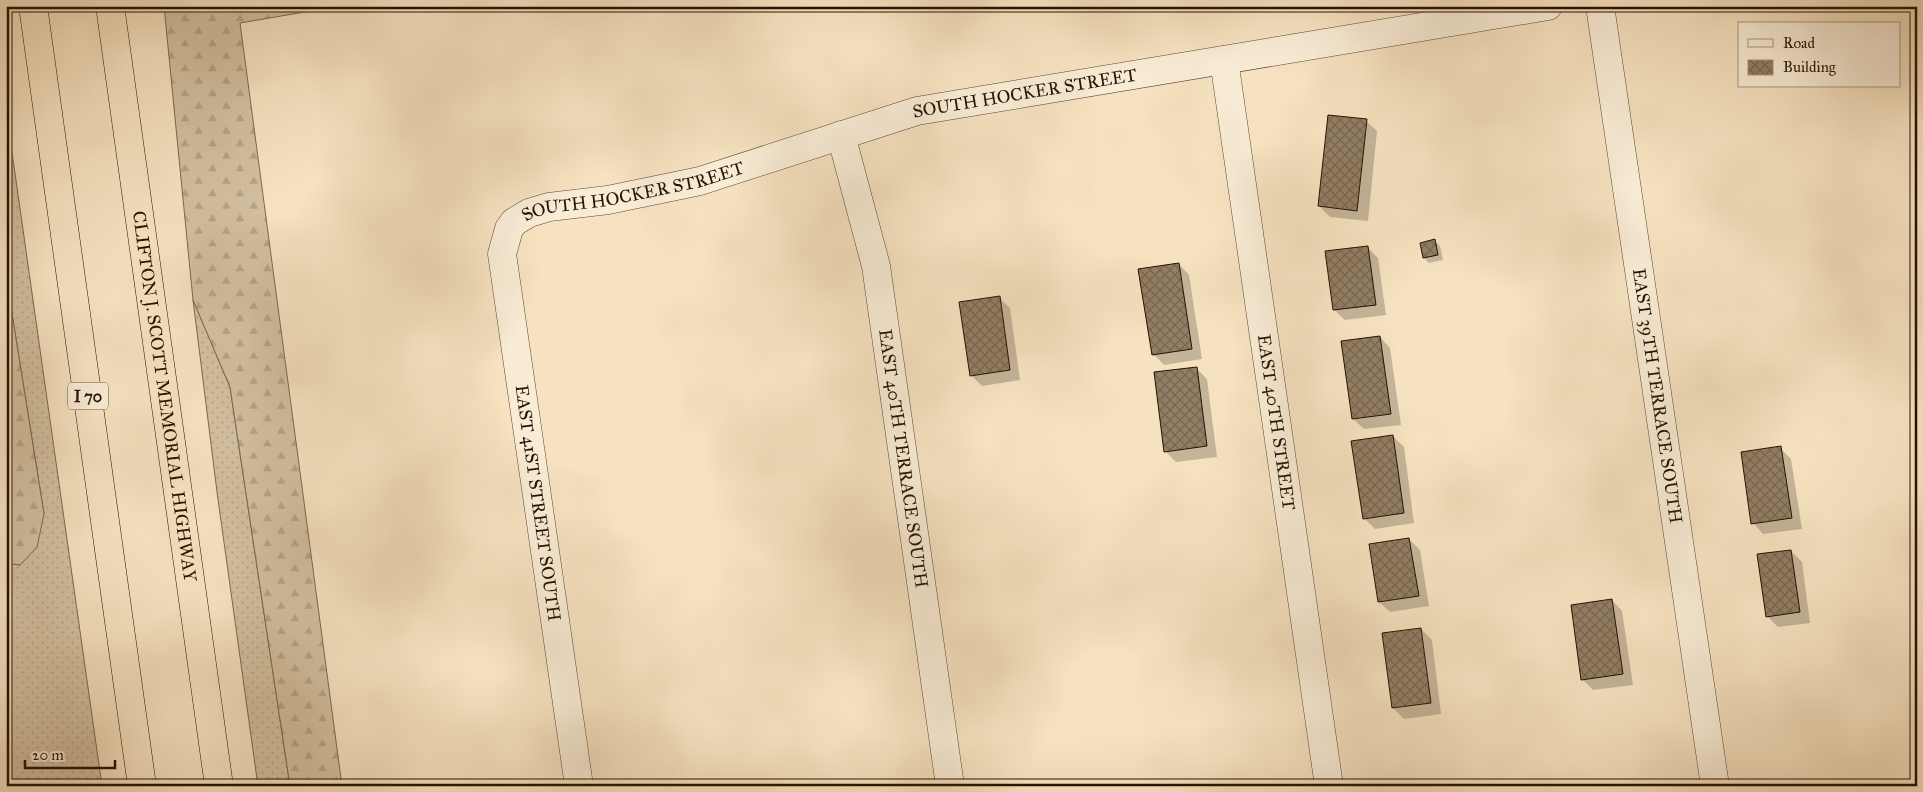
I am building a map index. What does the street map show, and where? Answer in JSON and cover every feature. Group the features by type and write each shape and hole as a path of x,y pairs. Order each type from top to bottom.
{"highway":[{"name":"I 70","path":"33,6 142,786"},
{"name":"CLIFTON J. SCOTT MEMORIAL HIGHWAY","path":"110,6 219,786"}],"street":[{"name":"SOUTH HOCKER STREET","path":"514,222 529,213 550,207 608,200 700,182 917,111 1548,6"},
{"name":"EAST 39TH TERRACE SOUTH","path":"1600,6 1715,786"},
{"name":"EAST 40TH STREET","path":"1224,60 1329,786"},
{"name":"EAST 40TH TERRACE SOUTH","path":"841,135 876,266 950,786"},
{"name":"EAST 41ST STREET SOUTH","path":"514,222 509,229 502,254 579,786"}],"green space":[{"path":"164,6 340,6 240,23 342,786 290,786 230,387 193,300"},
{"path":"6,110 102,786 12,786 6,741 6,563 20,565 44,514 6,276"},
{"path":"6,276 44,514 37,547 20,565 6,563"},
{"path":"193,300 230,387 290,786 258,786 217,492"}],"building":[{"path":"1328,115 1367,119 1357,211 1318,206"},
{"path":"1435,239 1438,255 1423,258 1420,243"},
{"path":"1368,246 1376,305 1333,310 1325,251"},
{"path":"1179,263 1192,349 1152,355 1138,269"},
{"path":"1000,296 1010,370 970,376 959,302"},
{"path":"1380,336 1391,414 1352,419 1341,341"},
{"path":"1197,367 1207,446 1164,452 1154,372"},
{"path":"1393,435 1404,513 1363,519 1351,441"},
{"path":"1781,446 1792,518 1751,524 1741,452"},
{"path":"1409,538 1419,596 1378,602 1369,544"},
{"path":"1791,550 1800,612 1766,617 1757,554"},
{"path":"1612,599 1623,674 1581,680 1571,605"},
{"path":"1421,628 1431,703 1392,708 1382,633"}]}
